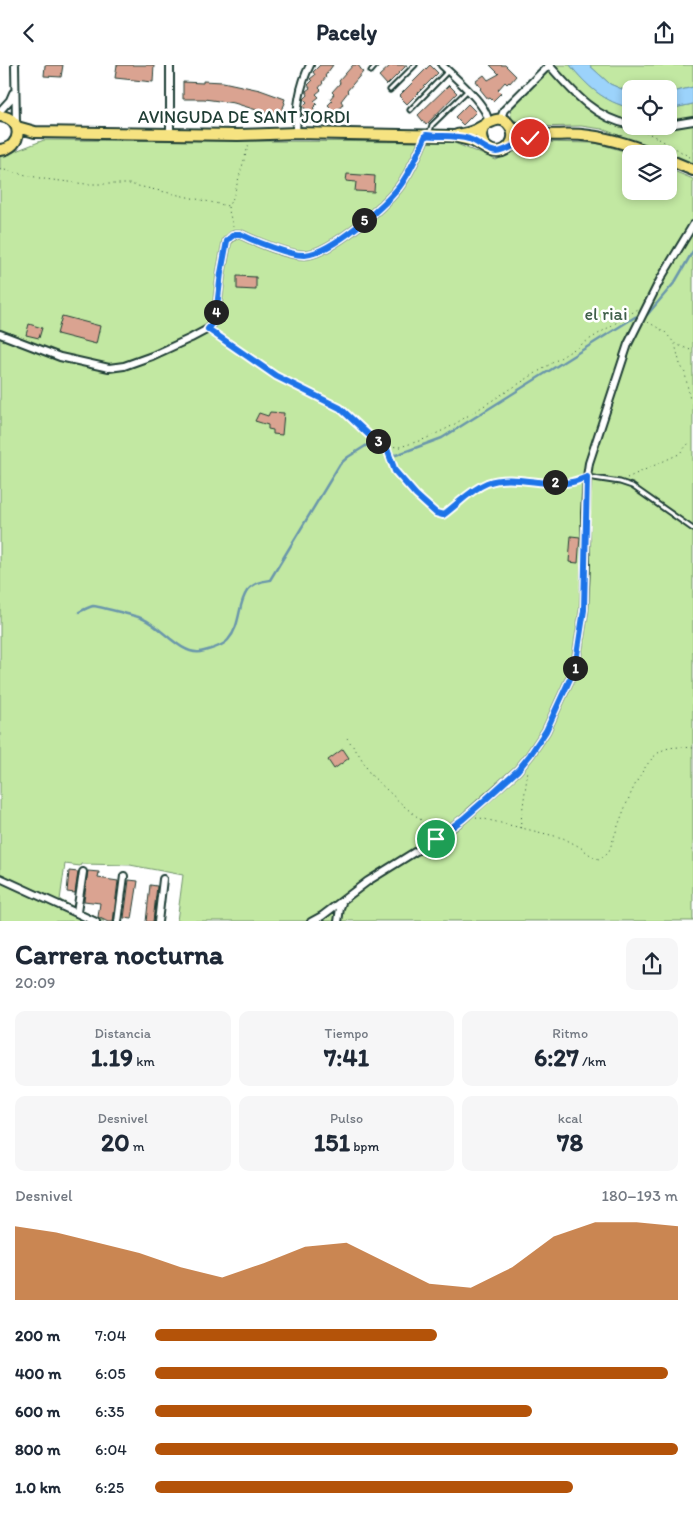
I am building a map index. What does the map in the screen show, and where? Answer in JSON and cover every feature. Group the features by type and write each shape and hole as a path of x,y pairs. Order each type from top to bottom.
{"main road":[{"name":"AVINGUDA DE SANT JORDI","path":"0,115 9,118 16,126 35,132 454,136 476,142 489,150"},
{"path":"543,135 522,140 497,152 489,150 484,146 481,139 482,130 487,123 496,120 527,133 582,135 626,145"},
{"name":"AVINGUDA DE SANT JORDI","path":"454,136 472,131 487,123"},
{"path":"506,149 513,137 508,125"},
{"path":"16,126 18,134 16,141"},
{"name":"AVINGUDA DE SANT JORDI","path":"0,150 9,148 16,141 35,132"},
{"path":"677,163 693,170"}],"street":[{"path":"15,65 16,126"},
{"path":"170,65 170,134"},
{"path":"296,133 299,97 304,77 310,65"},
{"path":"442,65 484,108 488,116 487,123"},
{"path":"508,125 502,115 504,110 549,65 567,86 591,108 622,123"},
{"path":"0,111 10,100 15,89"},
{"path":"677,124 693,121"},
{"path":"0,334 60,357 109,368 124,366 152,356 208,329 213,323 216,315 227,241 231,237 235,234 240,234 270,246 303,255 320,251 372,214 401,185 427,135"},
{"path":"311,921 322,916 368,881 442,835 463,819 518,770 546,731 575,668 584,610 587,477 589,463 628,344 649,302 693,225"},
{"path":"77,912 83,871"},
{"path":"118,921 124,876"},
{"path":"0,877 96,921"},
{"path":"158,921 163,879"},
{"path":"338,921 344,898"}],"lane":[{"path":"370,71 376,65"},
{"path":"390,90 415,65"},
{"path":"410,110 448,71"},
{"path":"427,135 432,125 468,90"},
{"path":"587,477 620,481 632,486 693,529"}],"path":[{"path":"235,234 228,207 234,198 252,134"},
{"path":"652,135 693,159"},
{"path":"0,169 44,179 86,184 129,185 228,207"},
{"path":"208,329 276,376 340,408 369,435 386,446 400,447 425,439 450,427 649,302"},
{"path":"641,318 665,332 675,344 680,364 685,373 690,400"},
{"path":"675,344 693,351"},
{"path":"620,481 679,455 690,442"},
{"path":"386,446 395,471 436,513 443,515 467,495 487,483 516,479 543,482 571,482 587,477"},
{"path":"347,738 370,773 405,807 442,835"},
{"path":"463,819 478,817 520,829 563,838 599,859 609,851 641,773 655,755 664,749 676,747 693,748"},
{"path":"520,829 530,755"}],"green space":[{"path":"552,65 570,65 597,92 622,105 622,135 677,135 677,107 693,104 693,165 677,158 677,145 645,145 602,129 581,126 528,127 512,119 510,112 514,104"},
{"path":"589,65 693,65 693,87 677,91 677,80 622,80 622,89 610,84"},
{"name":"el riai","path":"44,140 452,142 496,160 536,142 596,143 622,151 622,200 677,200 677,172 693,179 693,921 177,921 183,875 130,865 81,864 80,866 65,864 60,900 104,921 0,921 0,157"}],"water":[{"path":"570,65 589,65 610,84 622,89 622,105 604,97 583,80"},
{"path":"693,87 693,104 677,107 677,91"}],"building":[{"path":"45,65 63,65 61,77 44,76"},
{"path":"117,65 154,65 153,82 115,78"},
{"path":"320,65 333,65 319,88 321,90 316,94 319,97 314,101 317,104 313,108 316,111 312,115 315,119 311,123 302,114 306,110 303,106 307,102 304,99 308,95 306,91 310,88 308,85 312,81 310,79 315,75 313,72"},
{"path":"353,65 358,65 363,72 347,91 341,101 343,104 336,113 328,105 332,101 330,99 334,94 332,92"},
{"path":"391,65 407,65 387,85 379,76"},
{"path":"430,65 438,73 407,104 399,96"},
{"path":"490,65 505,65 516,76 510,83 507,84 505,82 498,90 501,93 493,101 490,98 488,99 476,81 484,75 488,80 499,74"},
{"path":"203,81 223,82 260,90 285,99 285,103 279,117 234,103 204,99 183,99 183,82 203,83"},
{"path":"449,85 457,93 426,125 418,115"},
{"path":"468,104 476,112 463,125 455,117"},
{"path":"347,174 375,176 374,192 355,191 356,182 346,181"},
{"path":"237,276 256,277 256,290 237,289"},
{"path":"62,316 100,326 96,344 57,334"},
{"path":"29,324 42,328 39,338 26,335"},
{"path":"270,412 284,413 282,435 273,434 273,430 268,429 268,425 255,421 259,413 268,416"},
{"path":"571,536 580,537 578,563 569,562"},
{"path":"343,749 349,758 334,769 328,760"},
{"path":"69,871 78,872 75,893 67,892"},
{"path":"88,871 99,872 98,878 118,881 113,921 106,921 98,917 100,903 84,901"},
{"path":"129,880 138,881 132,919 124,918"},
{"path":"150,885 157,886 153,921 146,921"}],"waterway":[{"path":"79,612 93,606 138,617 150,623 183,648 194,652 222,645 234,632 245,595 250,588 258,583 270,580 340,464 348,457 367,445 383,453 396,455 442,438 635,317 647,315 675,282 693,251"}],"route":[{"path":"436,839 463,819 518,770 546,731 575,668 584,610 587,477 571,482 543,482 516,479 487,483 467,495 443,515 436,513 416,495 395,471 386,446 369,435 340,408 276,376 208,329 216,315 227,241 235,234 240,234 290,252 303,255 311,254 331,245 372,214 401,185 426,135 456,136 476,142 494,152 503,151 518,142 530,138"}]}
